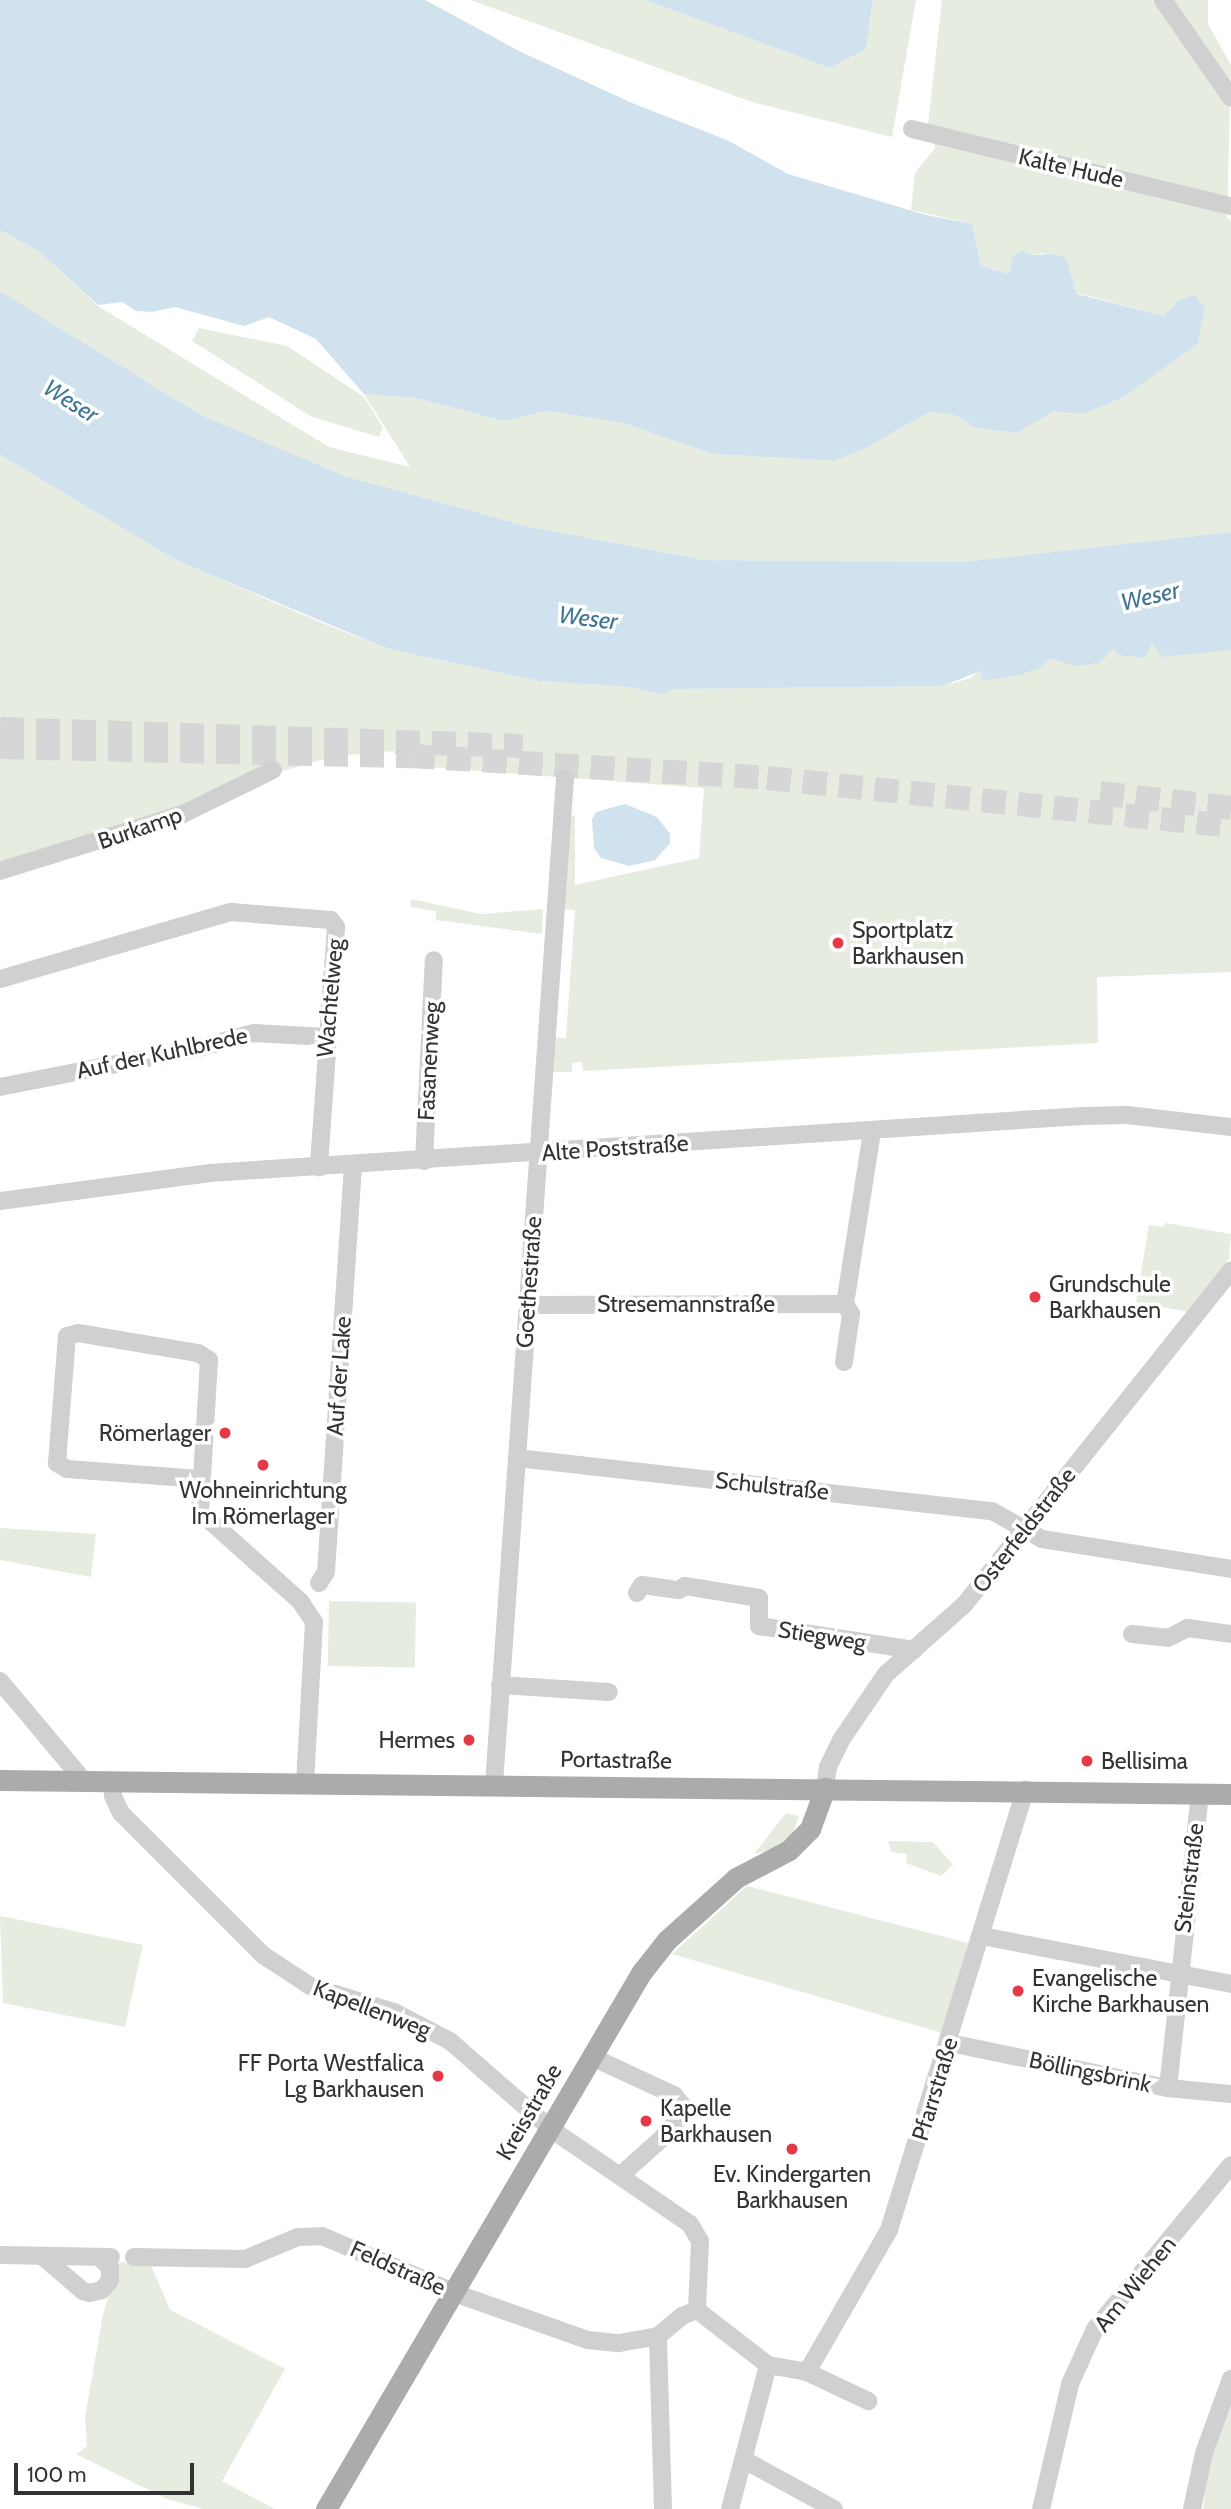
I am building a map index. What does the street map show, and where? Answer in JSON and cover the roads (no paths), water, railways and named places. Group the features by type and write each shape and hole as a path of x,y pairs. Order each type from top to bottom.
{"main road":[{"name":"Portastraße","path":"0,1780 1231,1794"},
{"name":"Kreisstraße","path":"326,2509 451,2292 551,2129 627,1994 667,1940 736,1878 789,1850 810,1829 825,1788"}],"street":[{"path":"1163,0 1231,98"},
{"name":"Kalte Hude","path":"912,130 1231,206"},
{"name":"Burkamp","path":"0,871 183,814 274,771"},
{"name":"Goethestraße","path":"494,1784 565,779"},
{"name":"Wachtelweg","path":"0,979 231,912 331,920 336,927 326,1037 319,1167"},
{"name":"Fasanenweg","path":"424,1161 433,960"},
{"name":"Auf der Kuhlbrede","path":"0,1087 200,1048 254,1033 326,1037"},
{"name":"Alte Poststraße","path":"0,1201 210,1173 1111,1115 1231,1127"},
{"path":"844,1362 851,1314 845,1304 872,1131"},
{"name":"Auf der Lake","path":"319,1583 326,1572 353,1165"},
{"name":"Osterfeldstraße","path":"825,1788 828,1767 841,1740 886,1674 964,1605 1231,1270"},
{"name":"Stresemannstraße","path":"527,1304 845,1304"},
{"path":"200,1479 66,1469 57,1463 66,1336 78,1333 204,1355 209,1360 200,1512 300,1601 314,1622 305,1782"},
{"name":"Schulstraße","path":"517,1458 992,1511 1022,1532 1042,1539 1231,1569"},
{"name":"Stiegweg","path":"637,1593 642,1585 679,1590 685,1586 758,1598 760,1626 914,1650"},
{"path":"1132,1634 1167,1638 1188,1628 1231,1634"},
{"path":"0,1681 84,1781"},
{"path":"500,1685 609,1692"},
{"name":"Kapellenweg","path":"112,1781 113,1796 121,1813 263,1955 310,1986 394,2012 450,2041 551,2129 621,2175 696,2232 696,2310"},
{"name":"Pfarrstraße","path":"807,2372 884,2242 950,2043 1025,1790"},
{"name":"Steinstraße","path":"1168,2088 1177,1977 1200,1793"},
{"path":"982,1936 1177,1977 1231,1984"},
{"name":"Böllingsbrink","path":"950,2043 1168,2088 1231,2094"},
{"path":"592,2057 674,2095 683,2106 680,2117 660,2140 621,2175"},
{"name":"Am Wiehen","path":"1042,2504 1070,2384 1096,2329 1231,2165"},
{"name":"Feldstraße","path":"134,2257 246,2259 298,2237 322,2236 451,2292 588,2340 620,2343 658,2336"},
{"path":"0,2255 107,2257 110,2280 102,2290 90,2293 41,2256"},
{"path":"663,2509 658,2336 696,2310 768,2365 807,2372 868,2401"},
{"path":"730,2509 746,2461 768,2365"},
{"path":"1192,2509 1204,2453 1231,2379"},
{"path":"746,2461 834,2509"}],"water":[{"path":"0,0 425,0 519,51 632,103 727,140 788,174 926,215 972,224 981,266 1009,274 1013,256 1023,251 1032,255 1051,254 1066,258 1077,294 1164,316 1177,301 1195,295 1205,308 1197,345 1122,398 1083,414 1054,411 1016,433 975,428 955,415 929,412 865,449 834,461 713,454 623,423 547,411 504,421 416,398 364,394 316,339 269,317 244,326 175,307 152,312 136,311 122,302 98,305 38,251 0,230"},
{"path":"645,0 873,0 866,49 830,68"},
{"name":"Weser","path":"0,291 201,415 345,476 526,526 704,560 962,562 1231,532 1231,650 1162,657 1152,643 1145,658 1120,655 1113,648 1099,663 1075,666 1050,658 1041,668 1020,675 983,681 980,671 943,686 672,689 661,695 630,687 539,681 388,649 178,561 0,455"},
{"path":"625,804 657,817 670,834 670,843 655,860 629,866 601,858 594,848 592,819 596,812"}],"tunnel":[{"path":"0,729 523,746"},
{"path":"0,747 411,756 767,778 1231,826"},
{"path":"1100,793 1231,808"}],"place":[{"name":"Sportplatz Barkhausen","path":"838,943"},
{"name":"Grundschule Barkhausen","path":"1035,1297"},
{"name":"Römerlager","path":"225,1433"},
{"name":"Wohneinrichtung Im Römerlager","path":"263,1465"},
{"name":"Hermes","path":"469,1740"},
{"name":"Bellisima","path":"1087,1761"},
{"name":"Evangelische Kirche Barkhausen","path":"1018,1991"},
{"name":"FF Porta Westfalica Lg Barkhausen","path":"438,2076"},
{"name":"Kapelle Barkhausen","path":"646,2121"},
{"name":"Ev. Kindergarten Barkhausen","path":"792,2149"}]}
